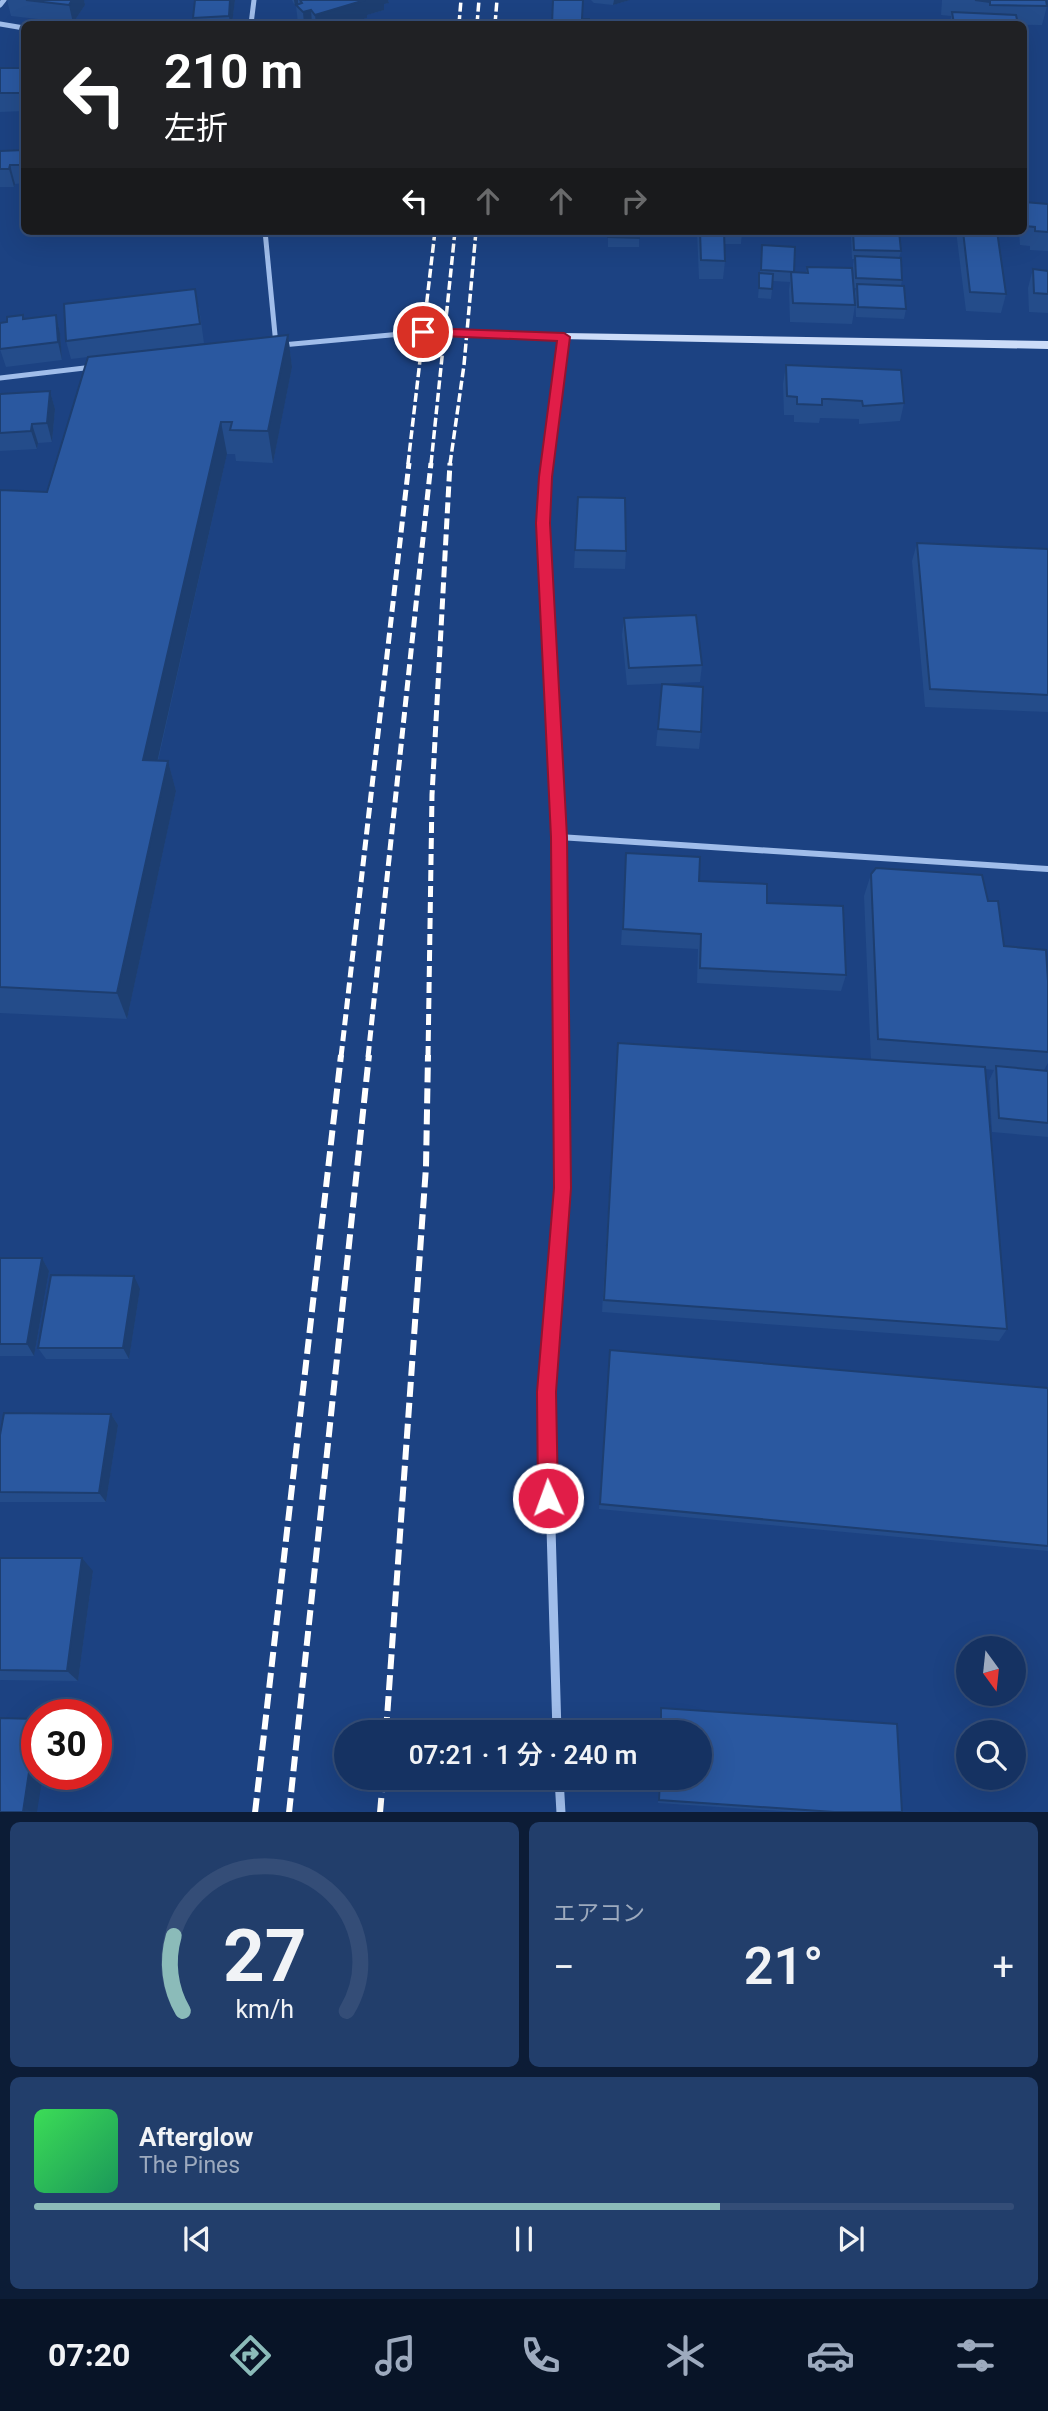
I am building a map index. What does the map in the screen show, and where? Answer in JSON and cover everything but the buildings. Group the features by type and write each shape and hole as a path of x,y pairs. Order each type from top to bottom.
{"street":[{"path":"0,5 4,0"},
{"path":"251,21 254,0"},
{"path":"0,24 21,28"},
{"path":"265,235 276,345"},
{"path":"262,347 354,336 423,332 1048,345"},
{"path":"557,1720 547,1472 547,1392 562,1188 559,837 543,523 545,477 564,337"},
{"path":"0,378 97,367"},
{"path":"559,837 1048,869"},
{"path":"560,1790 561,1812"}],"railway":[{"path":"459,21 461,0"},
{"path":"477,21 479,0"},
{"path":"495,21 497,0"},
{"path":"408,464 435,235"},
{"path":"431,464 455,235"},
{"path":"450,464 464,365 476,235"},
{"path":"341,1057 409,463"},
{"path":"368,1057 431,463"},
{"path":"428,1057 432,795 450,463"},
{"path":"255,1812 341,1055"},
{"path":"289,1812 369,1055"},
{"path":"387,1720 426,1167 428,1055"},
{"path":"380,1812 382,1790"}],"route":[{"path":"423,332 564,337 545,477 543,523 559,837 562,1188 547,1392 548,1498"}]}
